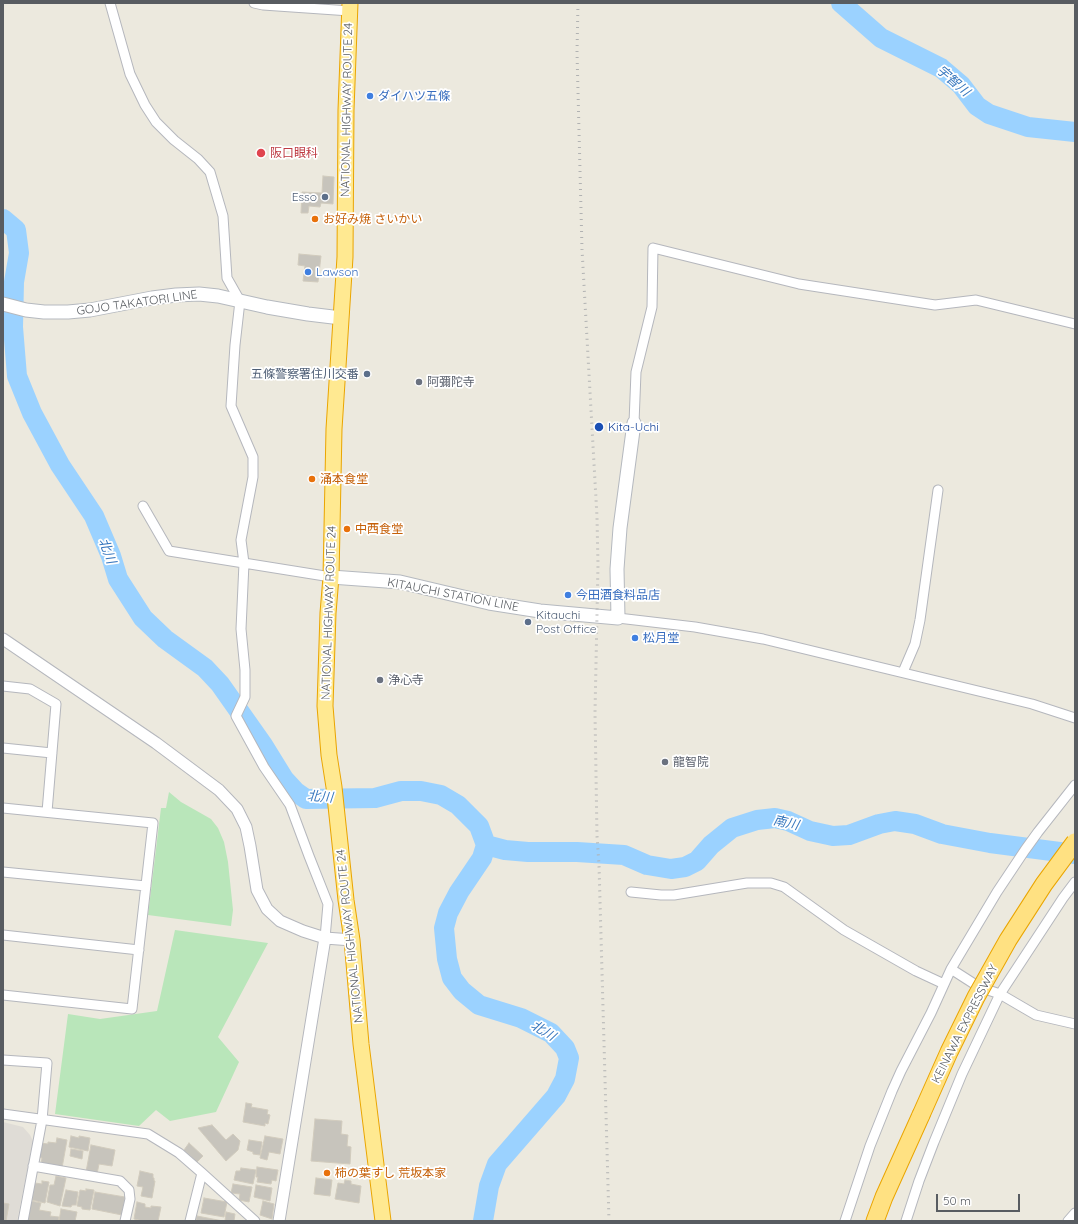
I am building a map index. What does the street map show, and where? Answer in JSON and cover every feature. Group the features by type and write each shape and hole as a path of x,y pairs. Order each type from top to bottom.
{"highway":[{"name":"NATIONAL HIGHWAY ROUTE 24","path":"350,7 346,110 345,257 334,429 331,577 328,613 325,706 329,755 352,940 362,1044 383,1221"},
{"name":"KEINAWA EXPRESSWAY","path":"883,1221 921,1115 949,1052 973,1004 1008,940 1044,884 1075,842"},
{"path":"875,1221 884,1197 921,1115"}],"main road":[{"name":"GOJO TAKATORI LINE","path":"5,305 26,310 68,312 90,310 152,298 199,294 218,296 308,314 341,318"},
{"path":"618,618 617,569 620,528 634,423"},
{"name":"KITAUCHI STATION LINE","path":"331,577 400,582 496,604 540,611 618,618"}],"street":[{"path":"110,3 130,74 145,104 156,122 174,140 198,159 210,172 223,216 227,278 240,301 235,345 231,406 253,457 253,477 241,540 244,563 241,629 245,670 245,697 236,716 264,768 290,804 328,904 326,938 278,1221"},
{"path":"254,3 263,5 350,7"},
{"path":"634,423 636,372 652,307 654,248 799,284 936,305 976,300 1075,324"},
{"path":"903,672 915,644 920,620 938,490"},
{"path":"143,506 169,551 331,577"},
{"path":"618,618 695,627 763,639 1032,704 1075,718"},
{"path":"3,639 156,743 219,790 237,809 246,827 257,890 267,909 280,921 303,931 326,938 352,940"},
{"path":"3,686 30,689 56,704 47,812"},
{"path":"3,748 52,753"},
{"path":"844,1221 870,1146 892,1091 951,969 1010,872 1038,832 1075,785"},
{"path":"3,808 153,823 132,1010 3,995"},
{"path":"3,872 146,886"},
{"path":"906,1221 919,1181 956,1087 1000,994 1075,882"},
{"path":"631,892 674,895 747,883 771,883 784,887 844,930 916,971 944,984"},
{"path":"3,935 139,950"},
{"path":"951,969 978,986 1000,994 1036,1015 1075,1024"},
{"path":"3,1060 47,1064 42,1120 23,1221"},
{"path":"3,1114 148,1134 179,1153 255,1221"},
{"path":"33,1166 120,1182 129,1190 130,1199 125,1221"},
{"path":"190,1221 202,1173"}],"shaded area":[{"path":"3,1122 23,1127 33,1141 17,1221 3,1221"}],"green space":[{"path":"169,792 181,802 211,819 218,828 224,842 228,862 233,910 231,926 148,915 161,808 166,808"},
{"path":"175,930 268,943 218,1037 239,1062 216,1112 170,1121 156,1110 139,1126 55,1114 68,1014 100,1019 157,1011"}],"building":[{"path":"323,176 334,177 333,204 321,203 320,207 309,206 308,213 301,213 302,192 322,193"},
{"path":"299,254 321,256 318,282 303,281 305,266 298,265"},
{"path":"246,1103 252,1104 251,1107 268,1110 267,1114 270,1115 268,1124 265,1123 265,1126 243,1122"},
{"path":"315,1119 342,1121 341,1134 348,1135 347,1146 351,1147 350,1164 311,1161"},
{"path":"212,1125 226,1140 233,1134 240,1141 238,1150 226,1161 198,1128"},
{"path":"71,1136 90,1138 88,1151 69,1147"},
{"path":"265,1136 283,1139 280,1154 269,1152 267,1160 260,1158"},
{"path":"57,1138 67,1140 62,1168 41,1164 42,1158 38,1157 41,1143 56,1143"},
{"path":"249,1140 262,1142 260,1155 253,1154 253,1152 247,1150"},
{"path":"189,1143 203,1156 197,1162 184,1150"},
{"path":"91,1145 115,1150 112,1166 99,1164 97,1174 86,1172"},
{"path":"71,1149 83,1151 82,1159 70,1156"},
{"path":"257,1167 278,1170 276,1181 272,1180 271,1184 257,1182"},
{"path":"241,1168 256,1170 253,1184 234,1180 236,1171 240,1171"},
{"path":"140,1171 153,1174 155,1181 152,1198 141,1196 143,1187 137,1186"},
{"path":"56,1176 66,1178 60,1206 47,1202 50,1185 54,1185"},
{"path":"316,1178 332,1180 330,1196 314,1194"},
{"path":"345,1180 351,1181 351,1184 361,1186 359,1203 335,1199 338,1183 344,1184"},
{"path":"42,1181 49,1182 45,1203 32,1200 35,1183 42,1184"},
{"path":"233,1184 252,1187 249,1202 239,1200 240,1194 231,1193"},
{"path":"256,1185 272,1188 270,1201 254,1197"},
{"path":"86,1189 94,1190 90,1210 82,1209 82,1207 77,1206 80,1190 86,1191"},
{"path":"66,1190 78,1192 76,1205 72,1205 71,1207 62,1206"},
{"path":"95,1192 125,1197 122,1215 92,1209"},
{"path":"204,1198 227,1202 224,1217 201,1213"},
{"path":"31,1201 41,1203 39,1210 51,1212 50,1216 59,1217 58,1221 28,1221"},
{"path":"263,1201 274,1204 272,1219 260,1215"},
{"path":"137,1202 145,1204 145,1207 161,1207 158,1221 143,1221 134,1219"},
{"path":"3,1203 9,1204 6,1221 3,1221"},
{"path":"61,1209 77,1212 75,1221 59,1221"},
{"path":"226,1212 235,1214 234,1221 225,1221"},
{"path":"197,1216 223,1221 196,1221"}],"waterway":[{"name":"宇智川","path":"841,3 881,38 941,68 961,85 977,106 989,114 1028,127 1075,132"},
{"name":"北川","path":"3,219 16,230 19,253 14,282 13,327 17,376 32,413 60,465 94,516 111,556 118,579 143,618 165,639 205,668 220,684 263,745 284,779 296,792 306,799 375,798 401,791 421,791 441,795 458,805 479,826 486,845 482,858 459,892 448,913 444,928 447,959 452,978 462,991 479,1005 521,1018 551,1033 565,1048 569,1058 565,1079 556,1096 497,1164 489,1186 483,1221"},
{"name":"南川","path":"486,845 505,850 528,852 577,852 624,855 647,865 671,869 685,867 697,861 711,845 732,828 757,820 775,818 788,821 810,831 833,836 849,835 879,824 895,821 915,824 942,834 990,843 1075,854"}],"railway":[{"path":"578,3 577,52 582,249 597,517 598,565 595,713 597,836 609,1221"}],"place":[{"name":"ダイハツ五條","path":"370,96"},
{"name":"阪口眼科","path":"261,153"},
{"name":"Esso","path":"325,197"},
{"name":"お好み焼 さいかい","path":"315,219"},
{"name":"Lawson","path":"308,272"},
{"name":"五條警察署住川交番","path":"367,374"},
{"name":"阿彌陀寺","path":"419,382"},
{"name":"Kita-Uchi","path":"599,427"},
{"name":"涌本食堂","path":"312,479"},
{"name":"中西食堂","path":"347,529"},
{"name":"今田酒食料品店","path":"568,595"},
{"name":"Kitauchi Post Office","path":"528,622"},
{"name":"松月堂","path":"635,638"},
{"name":"浄心寺","path":"380,680"},
{"name":"龍智院","path":"665,762"},
{"name":"柿の葉すし 荒坂本家","path":"327,1173"}]}
